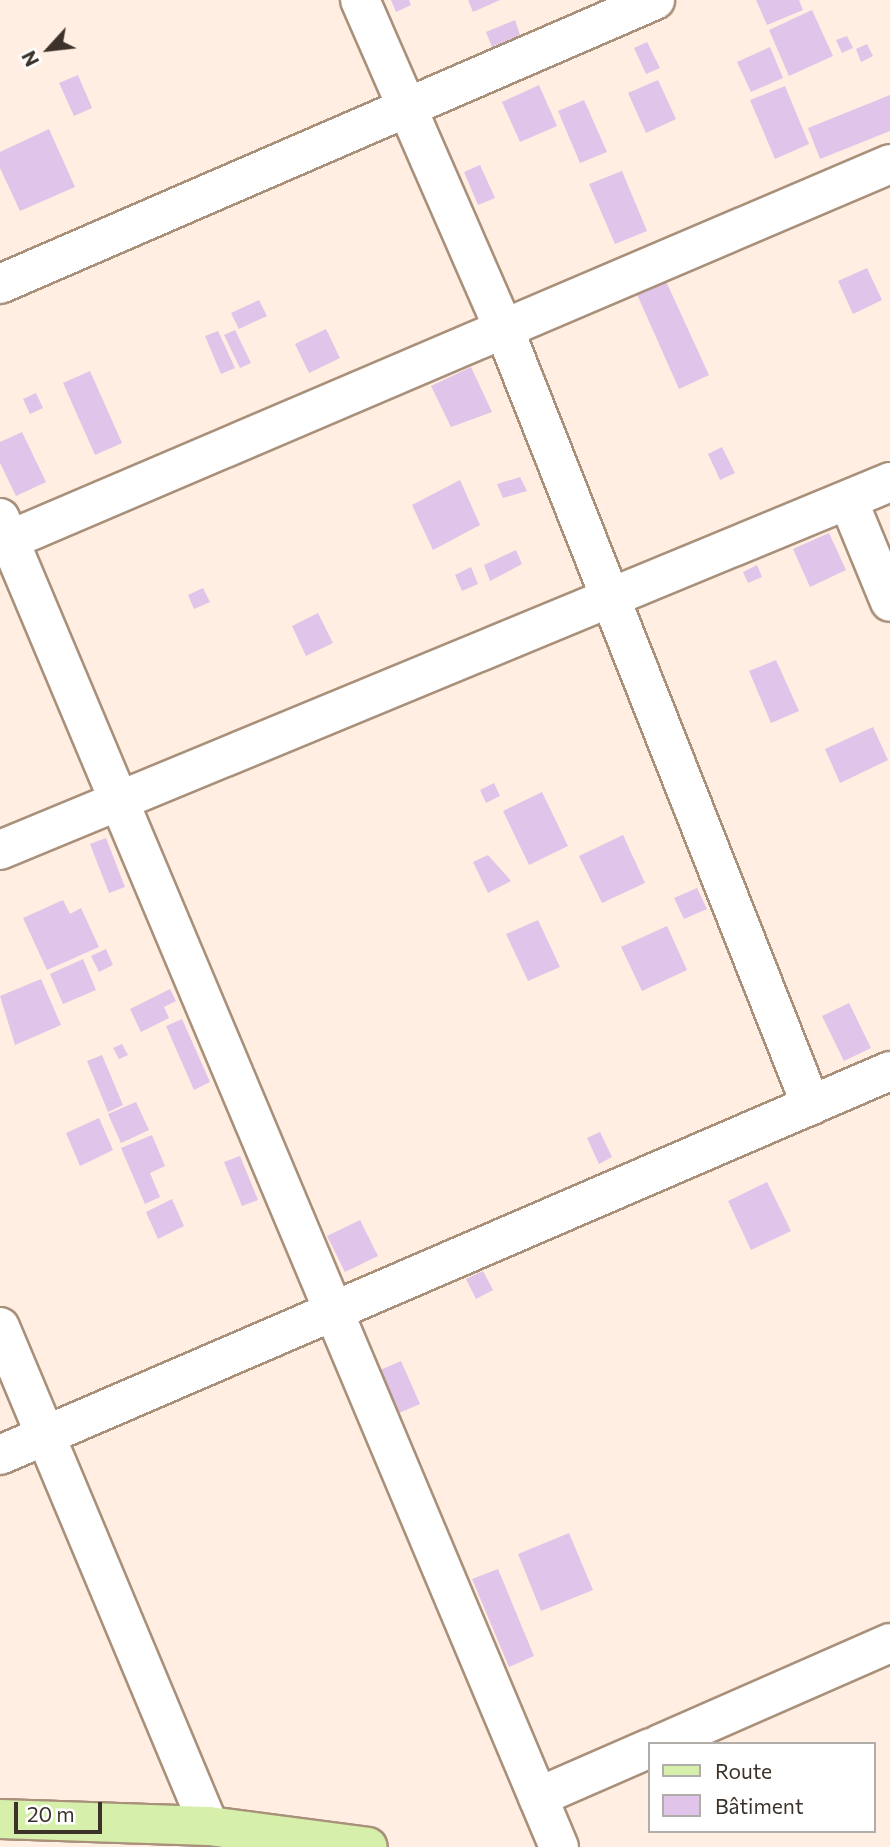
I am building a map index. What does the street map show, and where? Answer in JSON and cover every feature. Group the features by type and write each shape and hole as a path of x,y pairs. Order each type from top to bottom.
{"main road":[{"path":"0,1819 208,1826 251,1839 368,1847"}],"street":[{"path":"360,0 504,329 811,1105"},
{"path":"0,284 655,0"},
{"path":"559,1847 338,1310 121,800 3,534 504,329 890,164"},
{"path":"0,850 890,482"},
{"path":"848,500 890,602"},
{"path":"0,1455 890,1071"},
{"path":"0,1327 208,1826"},
{"path":"665,1742 890,1643"},
{"path":"538,1797 648,1749"}],"building":[{"path":"391,0 409,0 411,5 396,12"},
{"path":"468,0 500,0 473,12"},
{"path":"756,0 799,0 803,10 767,25"},
{"path":"812,10 833,56 789,76 769,30"},
{"path":"515,20 520,35 492,47 486,32"},
{"path":"847,36 853,48 842,53 836,40"},
{"path":"647,42 660,68 646,74 634,48"},
{"path":"867,44 873,56 861,62 856,49"},
{"path":"770,47 783,78 751,92 737,62"},
{"path":"78,75 92,108 74,116 59,83"},
{"path":"658,80 676,119 646,133 628,93"},
{"path":"539,85 557,126 520,142 502,102"},
{"path":"785,86 809,144 775,159 750,100"},
{"path":"890,95 890,131 820,159 808,128"},
{"path":"584,100 607,152 580,163 558,111"},
{"path":"49,129 75,187 20,211 0,168 0,152"},
{"path":"480,165 495,198 478,205 464,172"},
{"path":"622,171 647,231 615,244 589,184"},
{"path":"867,268 882,300 853,314 838,281"},
{"path":"664,277 709,375 679,389 635,290"},
{"path":"259,300 267,316 239,329 231,313"},
{"path":"326,329 340,358 309,373 295,344"},
{"path":"235,330 251,363 240,368 224,335"},
{"path":"218,331 235,368 221,374 205,336"},
{"path":"471,367 492,412 451,427 431,386"},
{"path":"90,371 122,443 95,455 63,383"},
{"path":"36,393 43,408 30,414 23,399"},
{"path":"22,432 46,482 16,496 0,463 0,442"},
{"path":"722,447 735,473 720,480 708,454"},
{"path":"520,477 527,491 503,498 497,484"},
{"path":"460,480 480,525 433,550 412,505"},
{"path":"829,533 846,570 810,587 793,549"},
{"path":"516,550 522,564 490,581 484,565"},
{"path":"757,565 762,577 748,583 743,572"},
{"path":"471,567 478,584 462,591 455,575"},
{"path":"203,588 210,602 194,609 188,595"},
{"path":"318,613 333,643 306,656 292,626"},
{"path":"776,660 799,711 771,723 749,671"},
{"path":"873,727 888,760 840,783 825,749"},
{"path":"494,783 500,796 486,803 480,790"},
{"path":"542,792 568,846 529,865 503,811"},
{"path":"623,835 645,883 602,903 579,856"},
{"path":"106,838 125,887 109,893 90,844"},
{"path":"488,855 511,881 488,893 473,862"},
{"path":"697,888 707,909 684,919 674,898"},
{"path":"63,900 70,914 81,908 99,947 47,970 23,918"},
{"path":"538,920 560,967 528,981 506,934"},
{"path":"667,926 687,970 642,991 621,947"},
{"path":"106,949 113,965 99,972 91,956"},
{"path":"83,959 96,990 63,1004 50,974"},
{"path":"41,979 61,1025 15,1045 0,996"},
{"path":"170,989 176,1001 164,1007 169,1018 141,1032 130,1009"},
{"path":"849,1003 871,1048 844,1061 822,1016"},
{"path":"182,1019 210,1082 194,1090 166,1026"},
{"path":"122,1044 128,1055 119,1059 113,1048"},
{"path":"102,1055 123,1105 108,1112 87,1061"},
{"path":"136,1102 149,1130 121,1143 108,1114"},
{"path":"99,1118 113,1150 80,1166 66,1133"},
{"path":"600,1132 612,1157 599,1164 587,1138"},
{"path":"152,1135 165,1166 150,1173 160,1197 145,1204 121,1148"},
{"path":"240,1156 258,1200 242,1206 224,1162"},
{"path":"767,1182 791,1231 751,1250 728,1201"},
{"path":"172,1199 184,1226 158,1239 146,1212"},
{"path":"360,1220 378,1256 345,1272 327,1236"},
{"path":"483,1271 493,1290 476,1299 466,1279"},
{"path":"401,1361 420,1404 399,1413 380,1370"},
{"path":"569,1533 593,1590 541,1611 518,1554"},
{"path":"498,1569 534,1656 509,1667 472,1579"}]}
